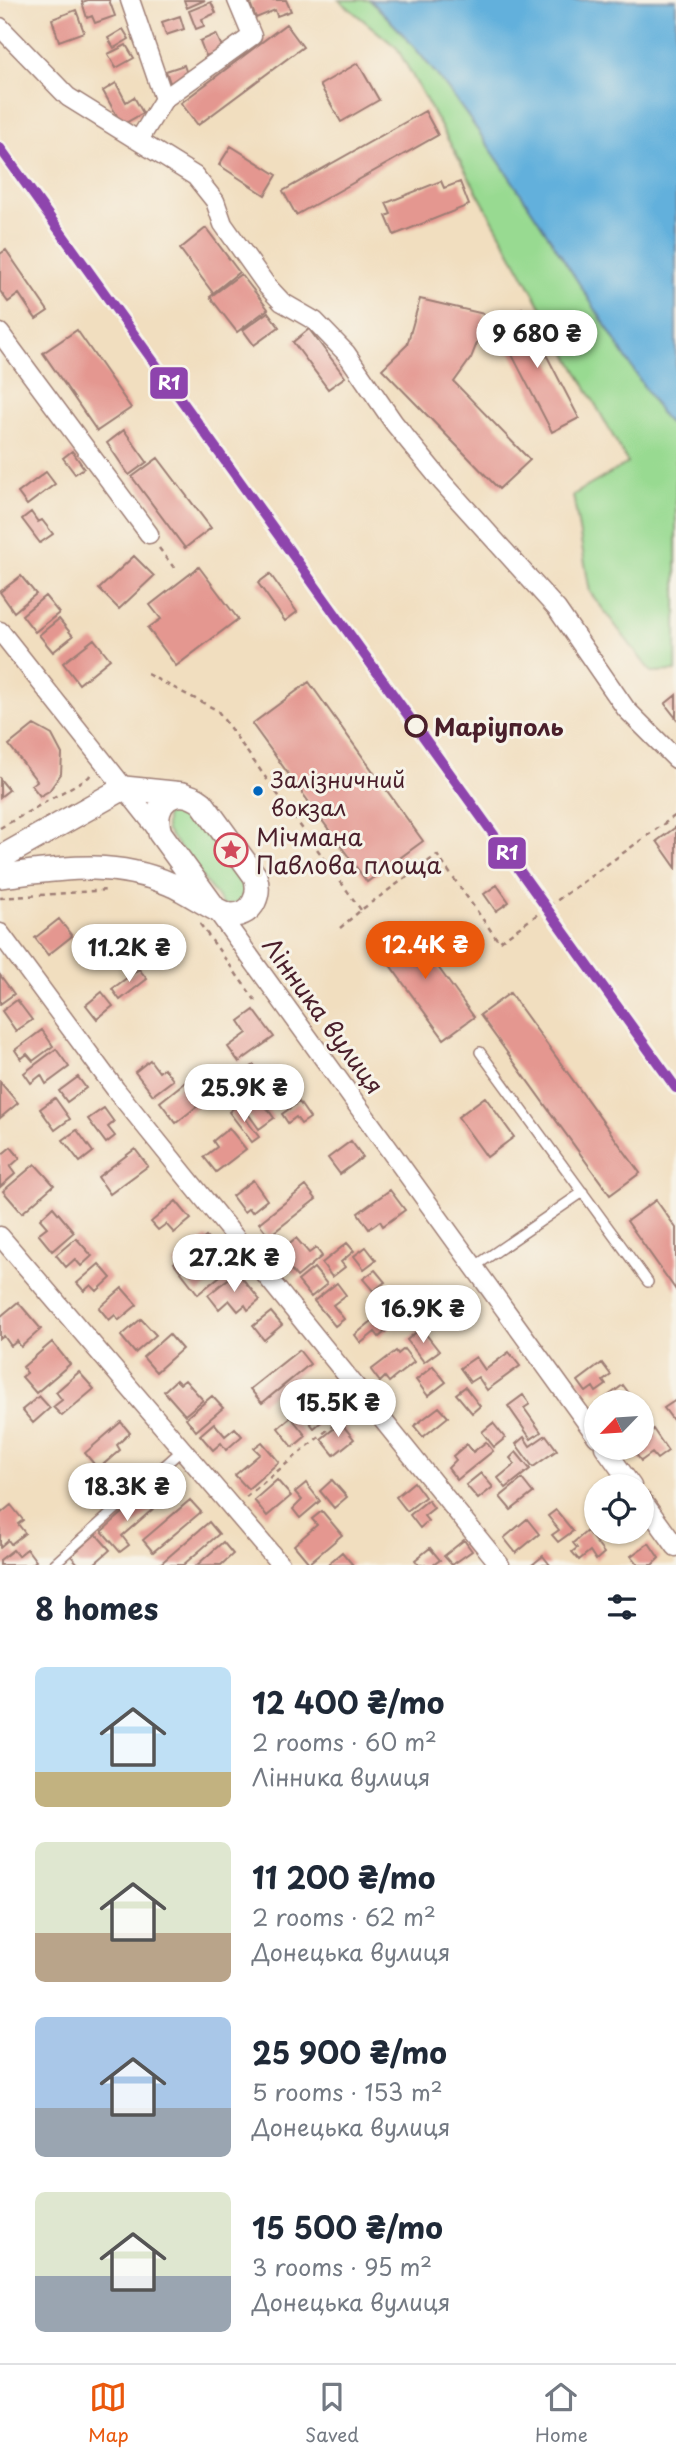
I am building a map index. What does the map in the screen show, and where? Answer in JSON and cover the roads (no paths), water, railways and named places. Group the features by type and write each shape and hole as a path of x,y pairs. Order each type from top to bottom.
{"street":[{"path":"130,0 164,99"},
{"path":"139,140 164,99 252,36 237,0"},
{"path":"0,27 68,97 195,176 215,201 223,224 267,286 282,302 315,321 346,353 402,433 443,483 557,609 626,709 676,759"},
{"path":"0,333 149,534"},
{"name":"Лінника вулиця","path":"0,631 160,833 584,1419"},
{"path":"0,858 124,788 183,794 194,796 202,803 255,876 258,895 253,904 220,915 170,884 109,868 84,867 0,876"},
{"path":"160,833 158,812 163,803 172,796 183,794"},
{"path":"0,933 116,1090 500,1565"},
{"path":"0,1236 281,1565"},
{"path":"654,1517 676,1547"}],"lane":[{"path":"480,1052 648,1282"},
{"path":"474,1268 583,1192"},
{"path":"53,1565 183,1450"}],"water":[{"path":"370,0 676,0 676,430 663,417 539,221 467,115 421,56"}],"place":[{"name":"Маріуполь","path":"416,726"},
{"name":"Залізничний вокзал","path":"258,791"},
{"name":"Мічмана Павлова площа","path":"231,850"}]}
